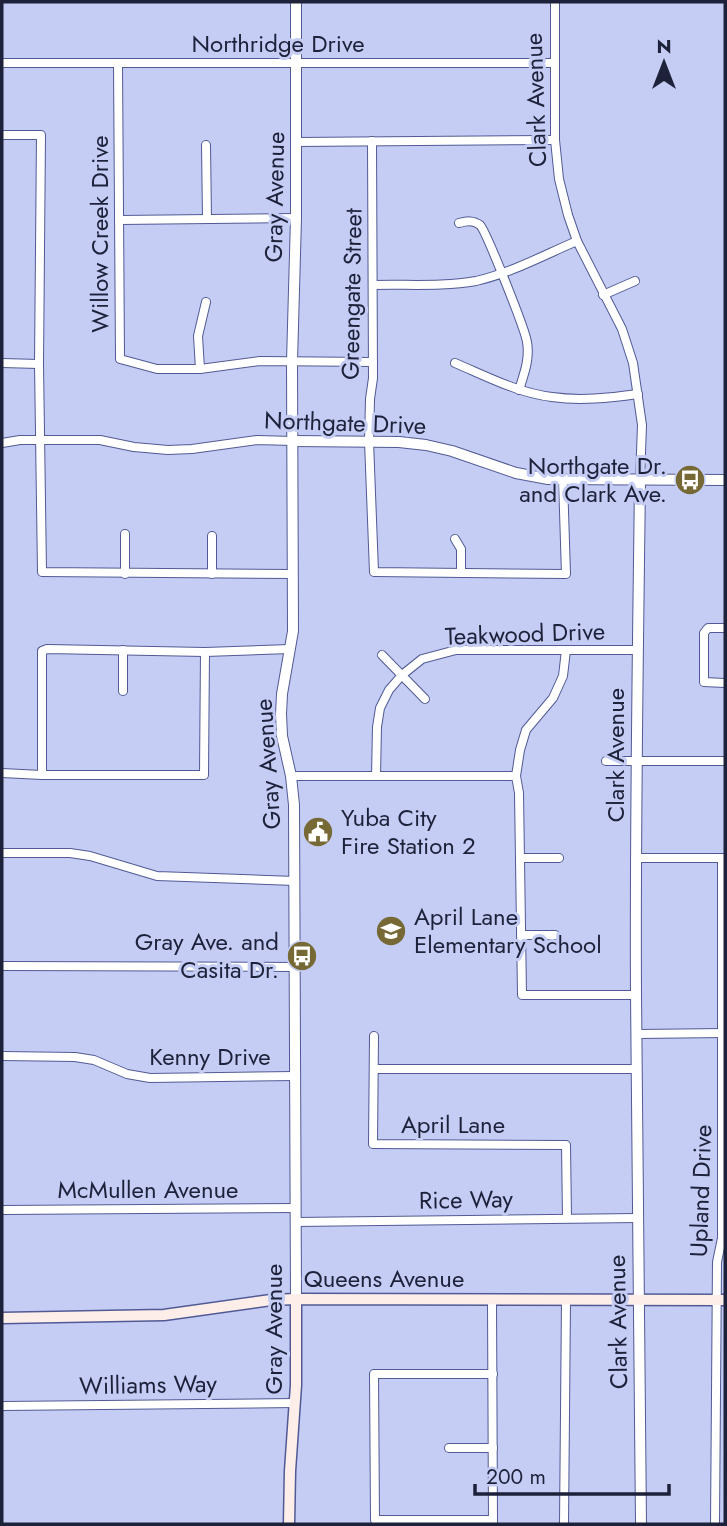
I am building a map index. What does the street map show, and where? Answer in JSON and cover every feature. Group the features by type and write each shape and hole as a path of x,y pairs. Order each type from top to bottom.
{"main road":[{"name":"Queens Avenue","path":"2,1318 164,1315 296,1299 721,1300"},
{"name":"Gray Avenue","path":"289,1524 295,1403 296,1299"}],"street":[{"name":"Gray Avenue","path":"296,2 296,218 292,362 293,631 281,715 294,805 296,1299"},
{"name":"Clark Avenue","path":"555,2 555,140 559,180 577,241 622,329 633,363 642,425 636,858 641,1524"},
{"name":"Northridge Drive","path":"2,63 554,62"},
{"name":"Willow Creek Drive","path":"118,63 120,359 156,369 200,369 260,361 373,362"},
{"path":"2,135 41,135 39,364 42,572 293,574"},
{"path":"296,142 555,140"},
{"name":"Greengate Street","path":"372,141 373,378 369,441 374,572 461,573"},
{"path":"206,145 207,219"},
{"path":"119,220 296,218"},
{"path":"459,223 471,220 482,226 527,341 528,361 519,390"},
{"path":"373,285 449,284 479,280 502,274 577,241"},
{"path":"603,295 635,281"},
{"path":"200,369 198,336 206,302"},
{"path":"2,363 39,364"},
{"path":"455,363 519,390 552,397 595,399 638,394"},
{"name":"Northgate Drive","path":"2,443 20,440 100,440 168,450 257,440 369,441 426,445 516,473 563,480 725,480"},
{"path":"455,539 461,549 461,573 566,574 563,480"},
{"path":"125,534 125,573"},
{"path":"212,536 212,573"},
{"path":"725,628 708,628 704,633 704,682 725,683"},
{"path":"42,775 41,651 205,652 290,649"},
{"path":"123,650 123,691"},
{"name":"Teakwood Drive","path":"376,776 380,708 389,690 422,659 456,650 638,650"},
{"path":"566,650 564,676 553,698 526,730 516,776 519,793 522,995 636,995"},
{"path":"2,773 204,775 205,652"},
{"path":"382,655 425,699"},
{"path":"606,761 725,761"},
{"path":"291,776 516,776"},
{"path":"2,853 70,853 90,856 157,876 295,881"},
{"path":"636,858 724,858"},
{"name":"Upland Drive","path":"715,1524 721,1300 718,1262 722,1238 724,1121 724,858"},
{"path":"520,859 559,859"},
{"path":"521,935 555,935"},
{"path":"2,966 294,967"},
{"path":"637,1034 724,1033"},
{"name":"April Lane","path":"374,1036 373,1144 566,1145 567,1219"},
{"name":"Kenny Drive","path":"2,1056 75,1057 93,1060 127,1074 150,1078 295,1076"},
{"path":"374,1069 637,1069"},
{"name":"McMullen Avenue","path":"2,1210 295,1208"},
{"name":"Rice Way","path":"295,1222 638,1218"},
{"path":"492,1300 493,1374 493,1522 375,1520 374,1374 493,1374"},
{"path":"564,1524 566,1300"},
{"name":"Williams Way","path":"2,1406 295,1403"},
{"path":"449,1448 493,1448"}],"place":[{"name":"Northgate Dr. and Clark Ave.","path":"690,480"},
{"name":"Yuba City Fire Station 2","path":"318,832"},
{"name":"April Lane Elementary School","path":"391,931"},
{"name":"Gray Ave. and Casita Dr.","path":"302,956"}]}
